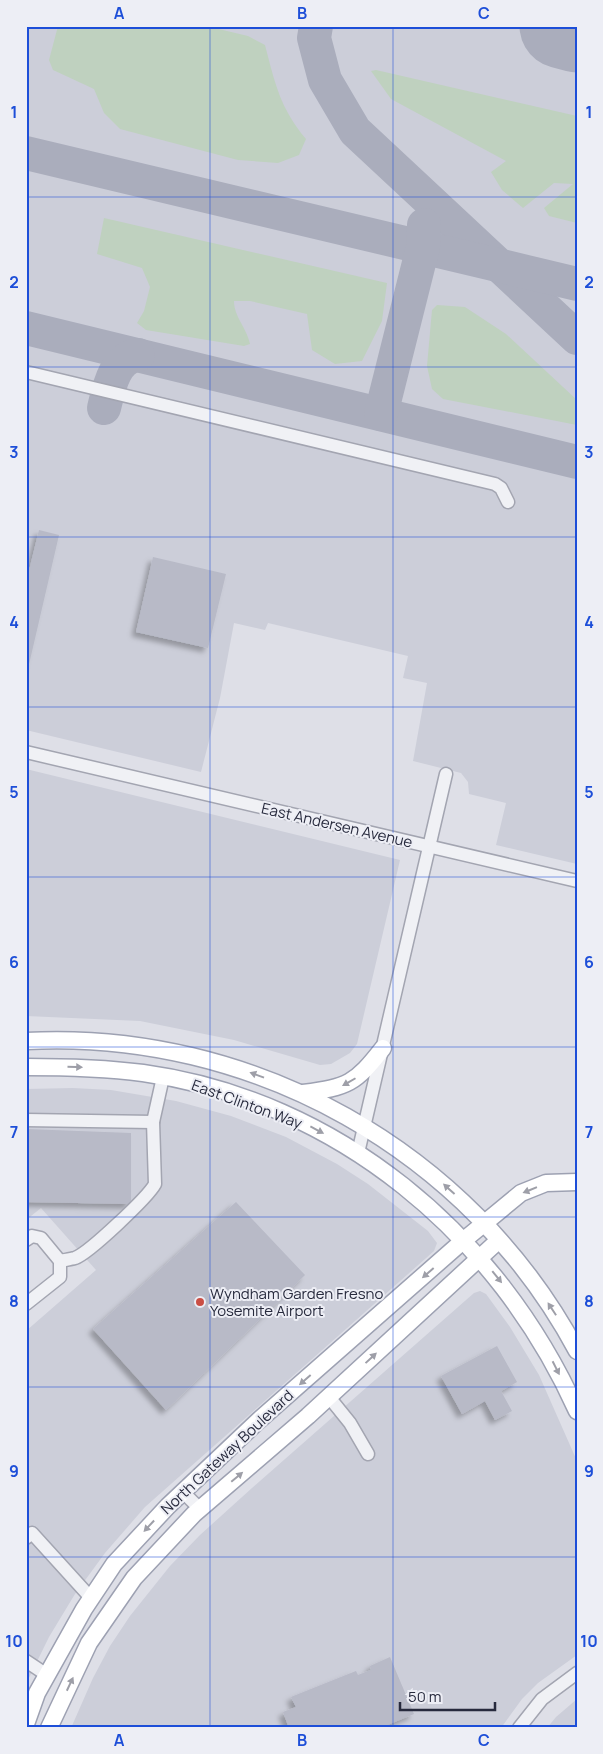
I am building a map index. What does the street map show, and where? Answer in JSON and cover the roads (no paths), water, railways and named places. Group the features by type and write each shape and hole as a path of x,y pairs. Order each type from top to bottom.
{"main road":[{"name":"East Clinton Way","path":"26,1041 106,1042 163,1050 216,1062 303,1093 364,1127 400,1150 436,1177 499,1240 542,1293 577,1351"},
{"path":"26,1050 106,1042"},
{"path":"303,1093 334,1089 345,1085 363,1072 383,1048"},
{"name":"East Clinton Way","path":"26,1067 100,1068 163,1077 216,1090 271,1109 315,1129 358,1153 420,1199 480,1257 506,1289 534,1330 557,1368 577,1411"},
{"name":"North Gateway Boulevard","path":"26,1724 37,1693 71,1629 114,1564 183,1492 258,1421 464,1240 520,1194 546,1183 577,1182"},
{"name":"North Gateway Boulevard","path":"49,1728 88,1643 134,1578 200,1509 329,1397 499,1240"}],"street":[{"path":"26,372 495,484 501,488 508,502"},
{"name":"East Andersen Avenue","path":"26,752 430,847 358,1153"},
{"path":"446,774 430,847 577,882"},
{"path":"60,1261 77,1258 127,1216 151,1192 155,1184 153,1122 163,1077"},
{"path":"26,1120 153,1122"},
{"path":"26,1240 32,1236 40,1238 60,1261 60,1277 26,1304"},
{"path":"329,1397 350,1423 368,1454"},
{"path":"183,1492 200,1509"},
{"path":"28,1532 91,1598"},
{"path":"26,1661 47,1675"},
{"path":"519,1728 542,1699 577,1672"}],"place":[{"name":"Wyndham Garden Fresno Yosemite Airport","path":"200,1302"}]}
